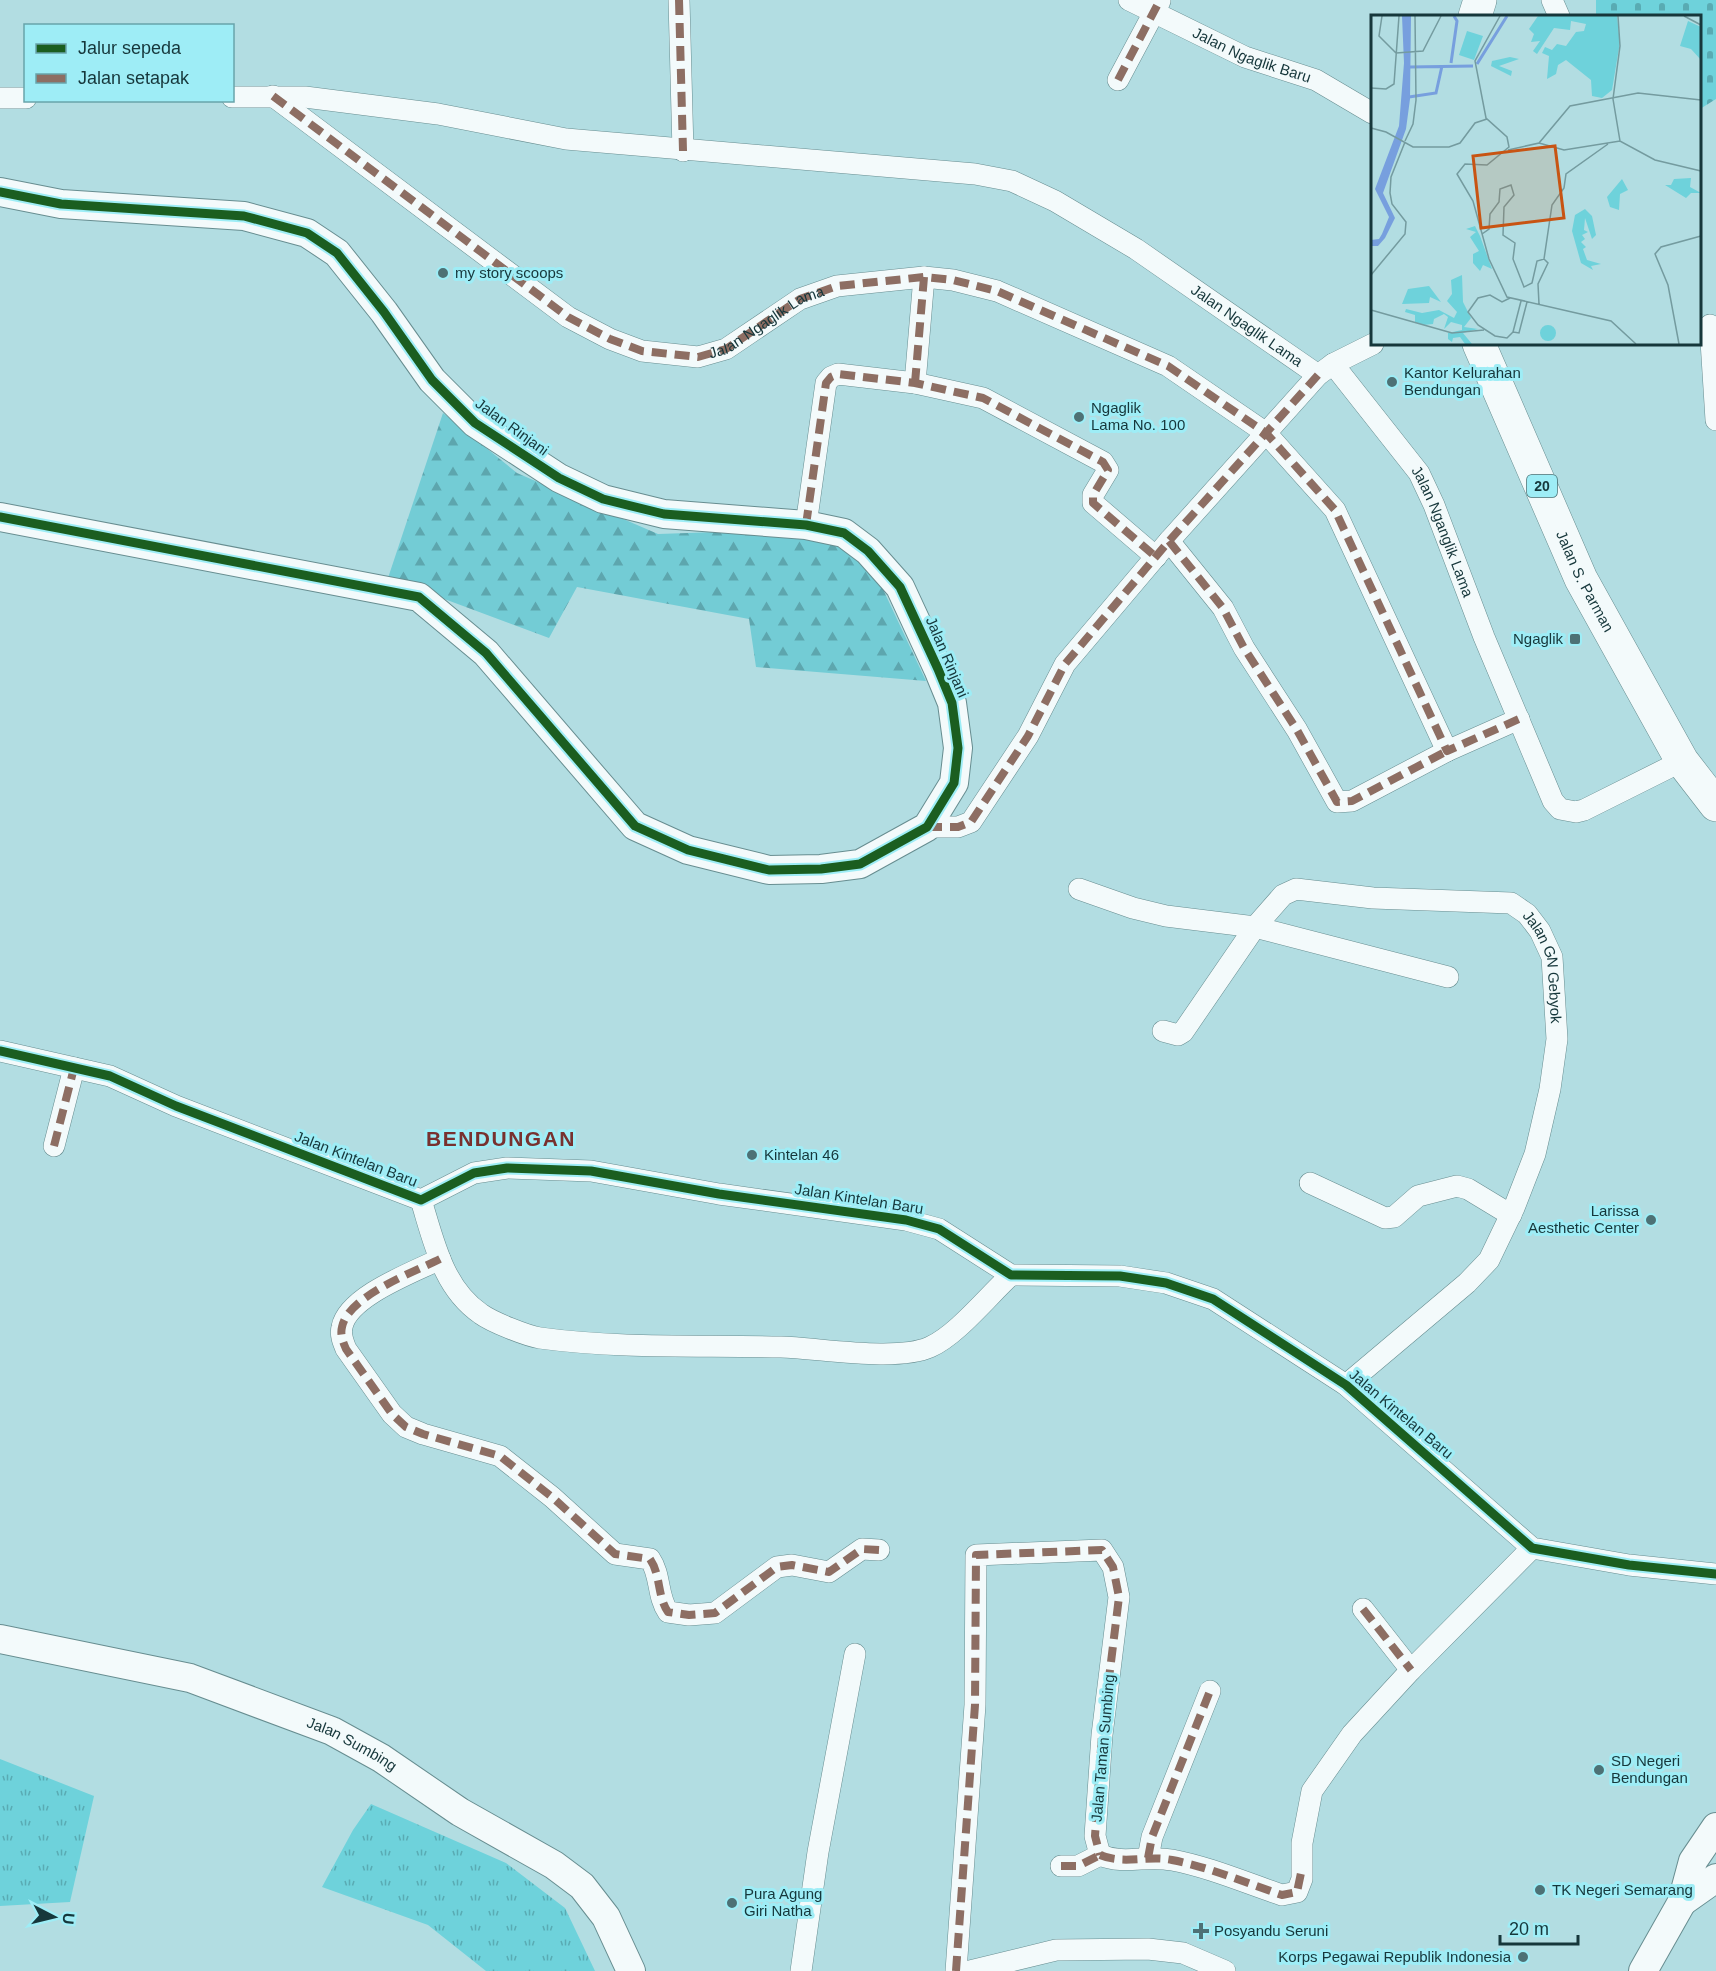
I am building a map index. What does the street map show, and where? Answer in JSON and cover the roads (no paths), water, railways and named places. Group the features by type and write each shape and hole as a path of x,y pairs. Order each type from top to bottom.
{"highway":[{"path":"1475,15 1480,0"},
{"name":"Jalan S. Parman","path":"1479,345 1581,579 1682,761 1716,805"}],"street":[{"path":"679,0 683,151"},
{"name":"Jalan Ngaglik Baru","path":"1129,0 1158,6 1245,57 1316,80 1371,112"},
{"path":"1552,0 1559,15"},
{"path":"1118,80 1158,6"},
{"name":"Jalan Ngaglik Lama","path":"273,96 568,317 610,339 642,351 698,357 726,348 800,299 837,286 924,277 953,280 997,291 1168,366 1266,433 1335,510 1447,752"},
{"name":"Jalan Ngaglik Lama","path":"234,97 305,97 427,113 566,139 683,151 975,174 1012,181 1054,201 1136,249 1326,369"},
{"path":"0,98 24,98"},
{"name":"Jalan Rinjani","path":"0,192 61,204 244,216 307,233 337,254 384,312 432,380 475,423 559,478 603,499 664,514 806,525 844,533 867,551 900,587 949,694 958,748 954,783 927,827 860,864 821,869 769,870 688,850 635,826 486,653 420,597 0,518"},
{"path":"915,383 924,277"},
{"path":"1708,324 1716,420"},
{"path":"927,827 958,827 971,822 1028,736 1065,664 1162,549 1326,369 1371,345"},
{"name":"Jalan Nganglik Lama","path":"1326,369 1419,473 1438,516 1484,637 1553,801 1560,809 1576,812 1584,810 1682,761"},
{"path":"806,525 826,383 831,376 838,374 915,383 983,398 1103,462 1108,470 1093,495 1093,503 1162,549 1223,608 1244,648 1297,729 1337,802 1352,801 1447,752 1519,719"},
{"path":"1079,889 1133,908 1166,916 1255,927 1448,978"},
{"name":"Jalan GN Gebyok","path":"1163,1031 1178,1035 1183,1032 1255,927 1284,895 1296,889 1373,898 1511,903 1527,914 1540,931 1552,957 1557,1038 1550,1089 1535,1154 1511,1215 1489,1260 1467,1282 1346,1385"},
{"name":"Jalan Kintelan Baru","path":"0,1050 110,1076 176,1106 421,1200 474,1173 507,1168 591,1171 719,1194 906,1220 939,1228 1011,1275 1120,1276 1175,1286 1214,1299 1346,1385 1532,1548"},
{"path":"54,1146 74,1068"},
{"path":"1310,1183 1385,1218 1394,1217 1418,1196 1457,1186 1468,1189 1511,1215"},
{"path":"421,1200 440,1259 453,1288 482,1315 537,1338 650,1348 780,1347 906,1354 930,1347 951,1334 1011,1275"},
{"path":"440,1259 370,1294 348,1312 342,1326 342,1338 346,1350 392,1414 406,1427 500,1456 535,1482 615,1554 650,1559 656,1568 663,1604 668,1612 689,1615 715,1612 777,1567 792,1565 829,1572 862,1549 879,1550"},
{"path":"1061,1866 1078,1866 1100,1855 1124,1861 1148,1858 1191,1865 1282,1895 1297,1892 1301,1873 1302,1843 1312,1791 1352,1734 1411,1670 1532,1548 1629,1565 1716,1574"},
{"name":"Jalan Taman Sumbing","path":"956,1971 975,1705 976,1555 1102,1550 1113,1567 1119,1597 1102,1735 1095,1836 1100,1855"},
{"path":"1363,1609 1411,1670"},
{"name":"Jalan Sumbing","path":"0,1639 190,1678 332,1731 381,1758 460,1812 554,1865 582,1886 606,1917 632,1971"},
{"path":"801,1971 818,1852 855,1654"},
{"path":"1148,1858 1152,1837 1210,1691"},
{"path":"1643,1971 1682,1902 1693,1860 1716,1827"},
{"path":"1682,1902 1716,1878"},
{"path":"970,1971 1056,1950 1148,1949 1183,1953 1225,1971"}],"place":[{"name":"my story scoops","path":"443,273"},
{"name":"Kantor Kelurahan Bendungan","path":"1392,382"},
{"name":"Ngaglik Lama No. 100","path":"1079,417"},
{"name":"Ngaglik","path":"1575,639"},
{"name":"Kintelan 46","path":"752,1155"},
{"name":"Larissa Aesthetic Center","path":"1651,1220"},
{"name":"SD Negeri Bendungan","path":"1599,1770"},
{"name":"TK Negeri Semarang","path":"1540,1890"},
{"name":"Pura Agung Giri Natha","path":"732,1903"},
{"name":"Posyandu Seruni","path":"1201,1931"},
{"name":"Korps Pegawai Republik Indonesia","path":"1523,1957"}],"district":[{"name":"BENDUNGAN","path":"501,1139"}]}
